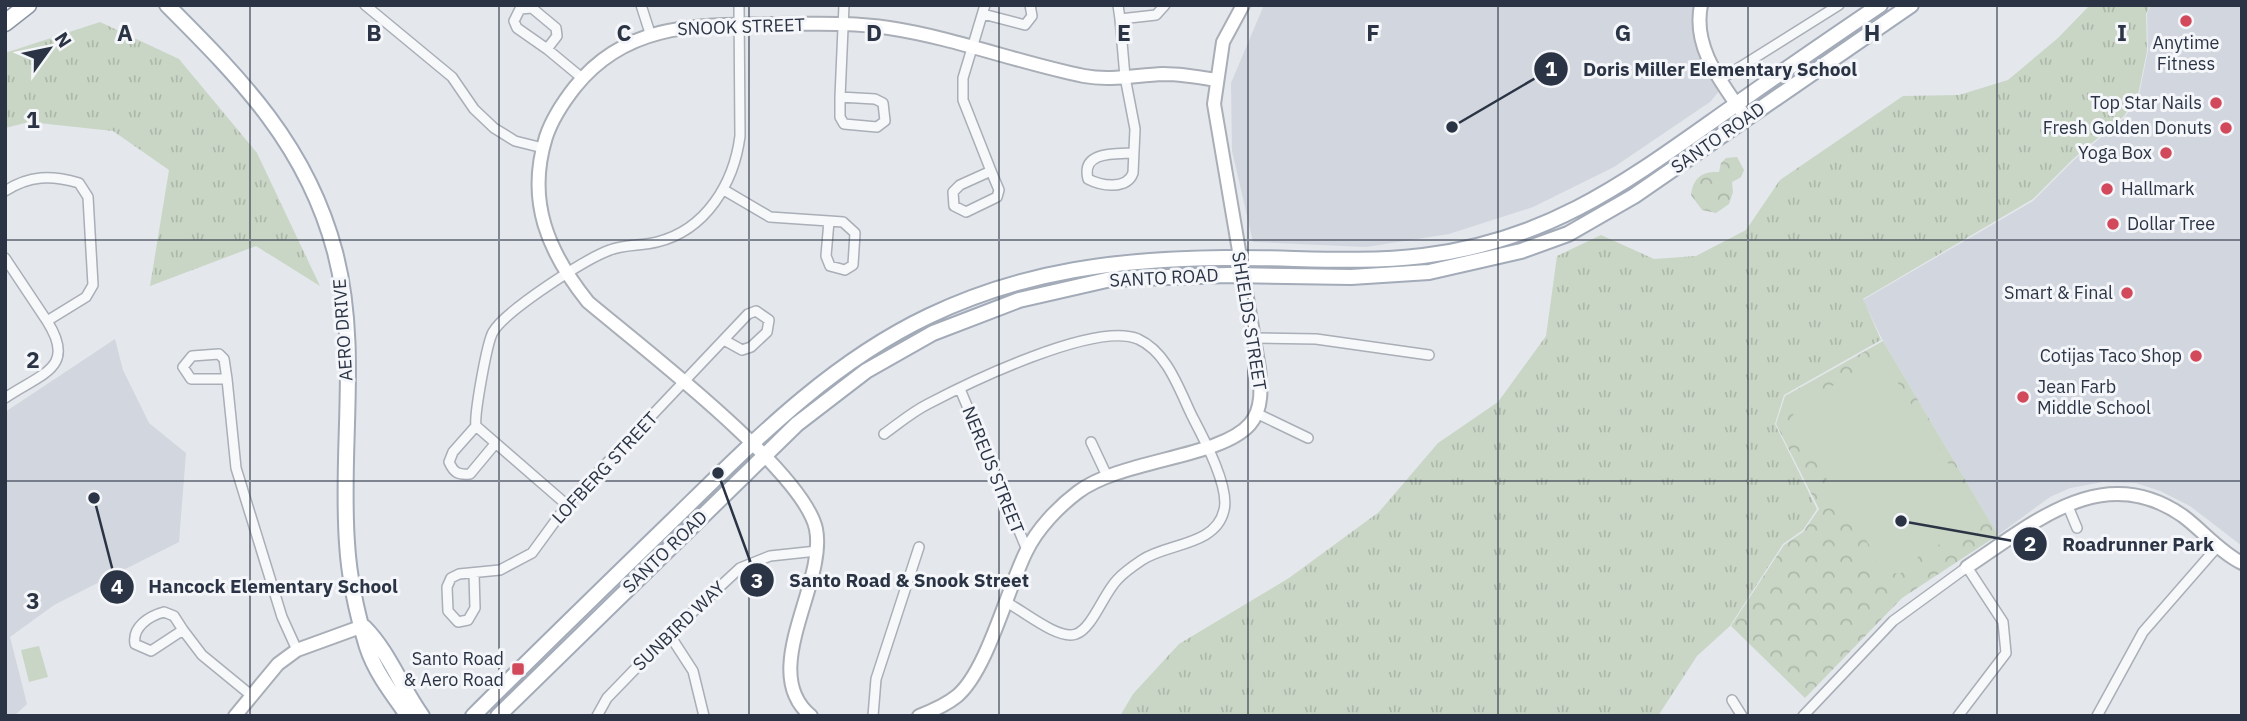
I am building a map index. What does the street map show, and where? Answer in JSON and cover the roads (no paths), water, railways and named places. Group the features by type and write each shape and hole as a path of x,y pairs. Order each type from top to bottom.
{"highway":[{"path":"5,23 28,5"}],"main road":[{"name":"AERO DRIVE","path":"167,5 235,72 267,111 288,142 317,198 335,251 343,291 348,348 346,542 352,586 374,662 408,716"},
{"name":"SANTO ROAD","path":"473,716 786,411 856,357 954,305 1015,283 1110,263 1239,258 1354,260 1423,256 1513,236 1588,205 1880,5"},
{"name":"SANTO ROAD","path":"498,716 797,424 866,371 957,322 1019,300 1111,279 1243,275 1351,277 1429,272 1521,251 1595,220 1911,5"},
{"name":"AERO DRIVE","path":"363,626 378,642 422,716"}],"street":[{"path":"365,5 452,77 474,109 494,128 515,141 542,148"},
{"path":"641,5 650,33"},
{"path":"495,444 470,474 461,475 453,471 449,462 453,452 476,426 492,334 503,318 566,275 612,248 658,242 678,234 696,221 724,190 738,156 740,136 739,5"},
{"path":"840,97 883,103 885,121 877,127 844,124 840,117 840,97 842,24 844,5"},
{"path":"991,171 960,185 953,192 954,206 966,212 998,197 999,190 963,100 963,78 984,10 1025,25 1032,16 1030,5"},
{"path":"1118,5 1125,77 1134,117 1133,173 1131,179 1122,185 1096,183 1088,178 1086,171 1091,160 1101,154 1133,153"},
{"path":"1120,19 1156,15 1165,5"},
{"name":"SHIELDS STREET","path":"919,716 958,696 976,672 1027,550 1051,516 1079,491 1107,476 1237,435 1250,424 1256,413 1261,398 1261,381 1216,129 1216,80 1223,42 1243,5"},
{"path":"1701,5 1701,38 1707,59 1746,118"},
{"path":"1721,79 1839,5"},
{"path":"547,49 557,36 552,22 532,8 520,9 515,15 517,28 582,78"},
{"name":"SNOOK STREET","path":"811,716 799,702 790,671 796,626 814,576 816,530 810,509 801,494 764,455 588,302 566,275 552,251 542,218 538,183 542,148 548,129 582,78 615,51 650,33 739,24 842,24 890,28 1085,76 1105,79 1166,74 1216,80"},
{"path":"5,191 19,182 40,176 58,177 79,183 88,197 93,285 86,297 47,321"},
{"path":"724,190 770,217 829,221 843,222 855,233 855,261 845,270 835,270 826,257 829,221"},
{"path":"5,258 59,340 61,353 56,364 5,398"},
{"name":"LOFBERG STREET","path":"474,574 475,608 468,620 458,622 448,611 447,587 451,578 459,574 500,570 525,558 567,505 748,314 756,311 769,320 769,328 751,347 742,350 724,340"},
{"path":"884,434 925,405 1038,354 1096,340 1136,338 1160,356 1208,446 1225,510 1216,527 1204,537 1154,552 1129,568 1103,598 1085,629 1077,634 1061,635 1006,602"},
{"path":"1254,338 1316,338 1429,355"},
{"path":"227,379 191,379 183,367 192,356 219,354 224,359 227,379 236,468 282,617 297,650"},
{"name":"NEREUS STREET","path":"960,389 1027,550"},
{"path":"1256,413 1308,438"},
{"path":"476,426 567,505"},
{"path":"1091,442 1107,476"},
{"path":"1803,716 1893,621 1967,567 2050,512 2084,497 2128,494 2162,504 2242,563"},
{"path":"2067,504 2077,528"},
{"path":"2097,716 2143,632 2218,546"},
{"path":"873,716 876,679 919,547"},
{"name":"SUNBIRD WAY","path":"597,716 607,698 669,634 740,568 770,556 817,551"},
{"path":"1958,716 2006,653 2003,622 1967,567"},
{"path":"183,630 151,651 135,644 134,636 138,627 160,613 174,616 202,655 252,696"},
{"path":"235,716 278,664 297,650 363,626"},
{"path":"669,634 694,671 704,716"},
{"path":"1732,700 1742,716"}],"place":[{"name":"Anytime Fitness","path":"2186,21"},
{"name":"Top Star Nails","path":"2216,103"},
{"name":"Doris Miller Elementary School","path":"1452,127"},
{"name":"Fresh Golden Donuts","path":"2226,128"},
{"name":"Yoga Box","path":"2166,153"},
{"name":"Hallmark","path":"2107,189"},
{"name":"Dollar Tree","path":"2113,224"},
{"name":"Smart & Final","path":"2127,293"},
{"name":"Cotijas Taco Shop","path":"2196,356"},
{"name":"Jean Farb Middle School","path":"2023,397"},
{"name":"Santo Road & Snook Street","path":"718,473"},
{"name":"Hancock Elementary School","path":"94,498"},
{"name":"Roadrunner Park","path":"1901,521"},
{"name":"Santo Road & Aero Road","path":"518,669"}]}
